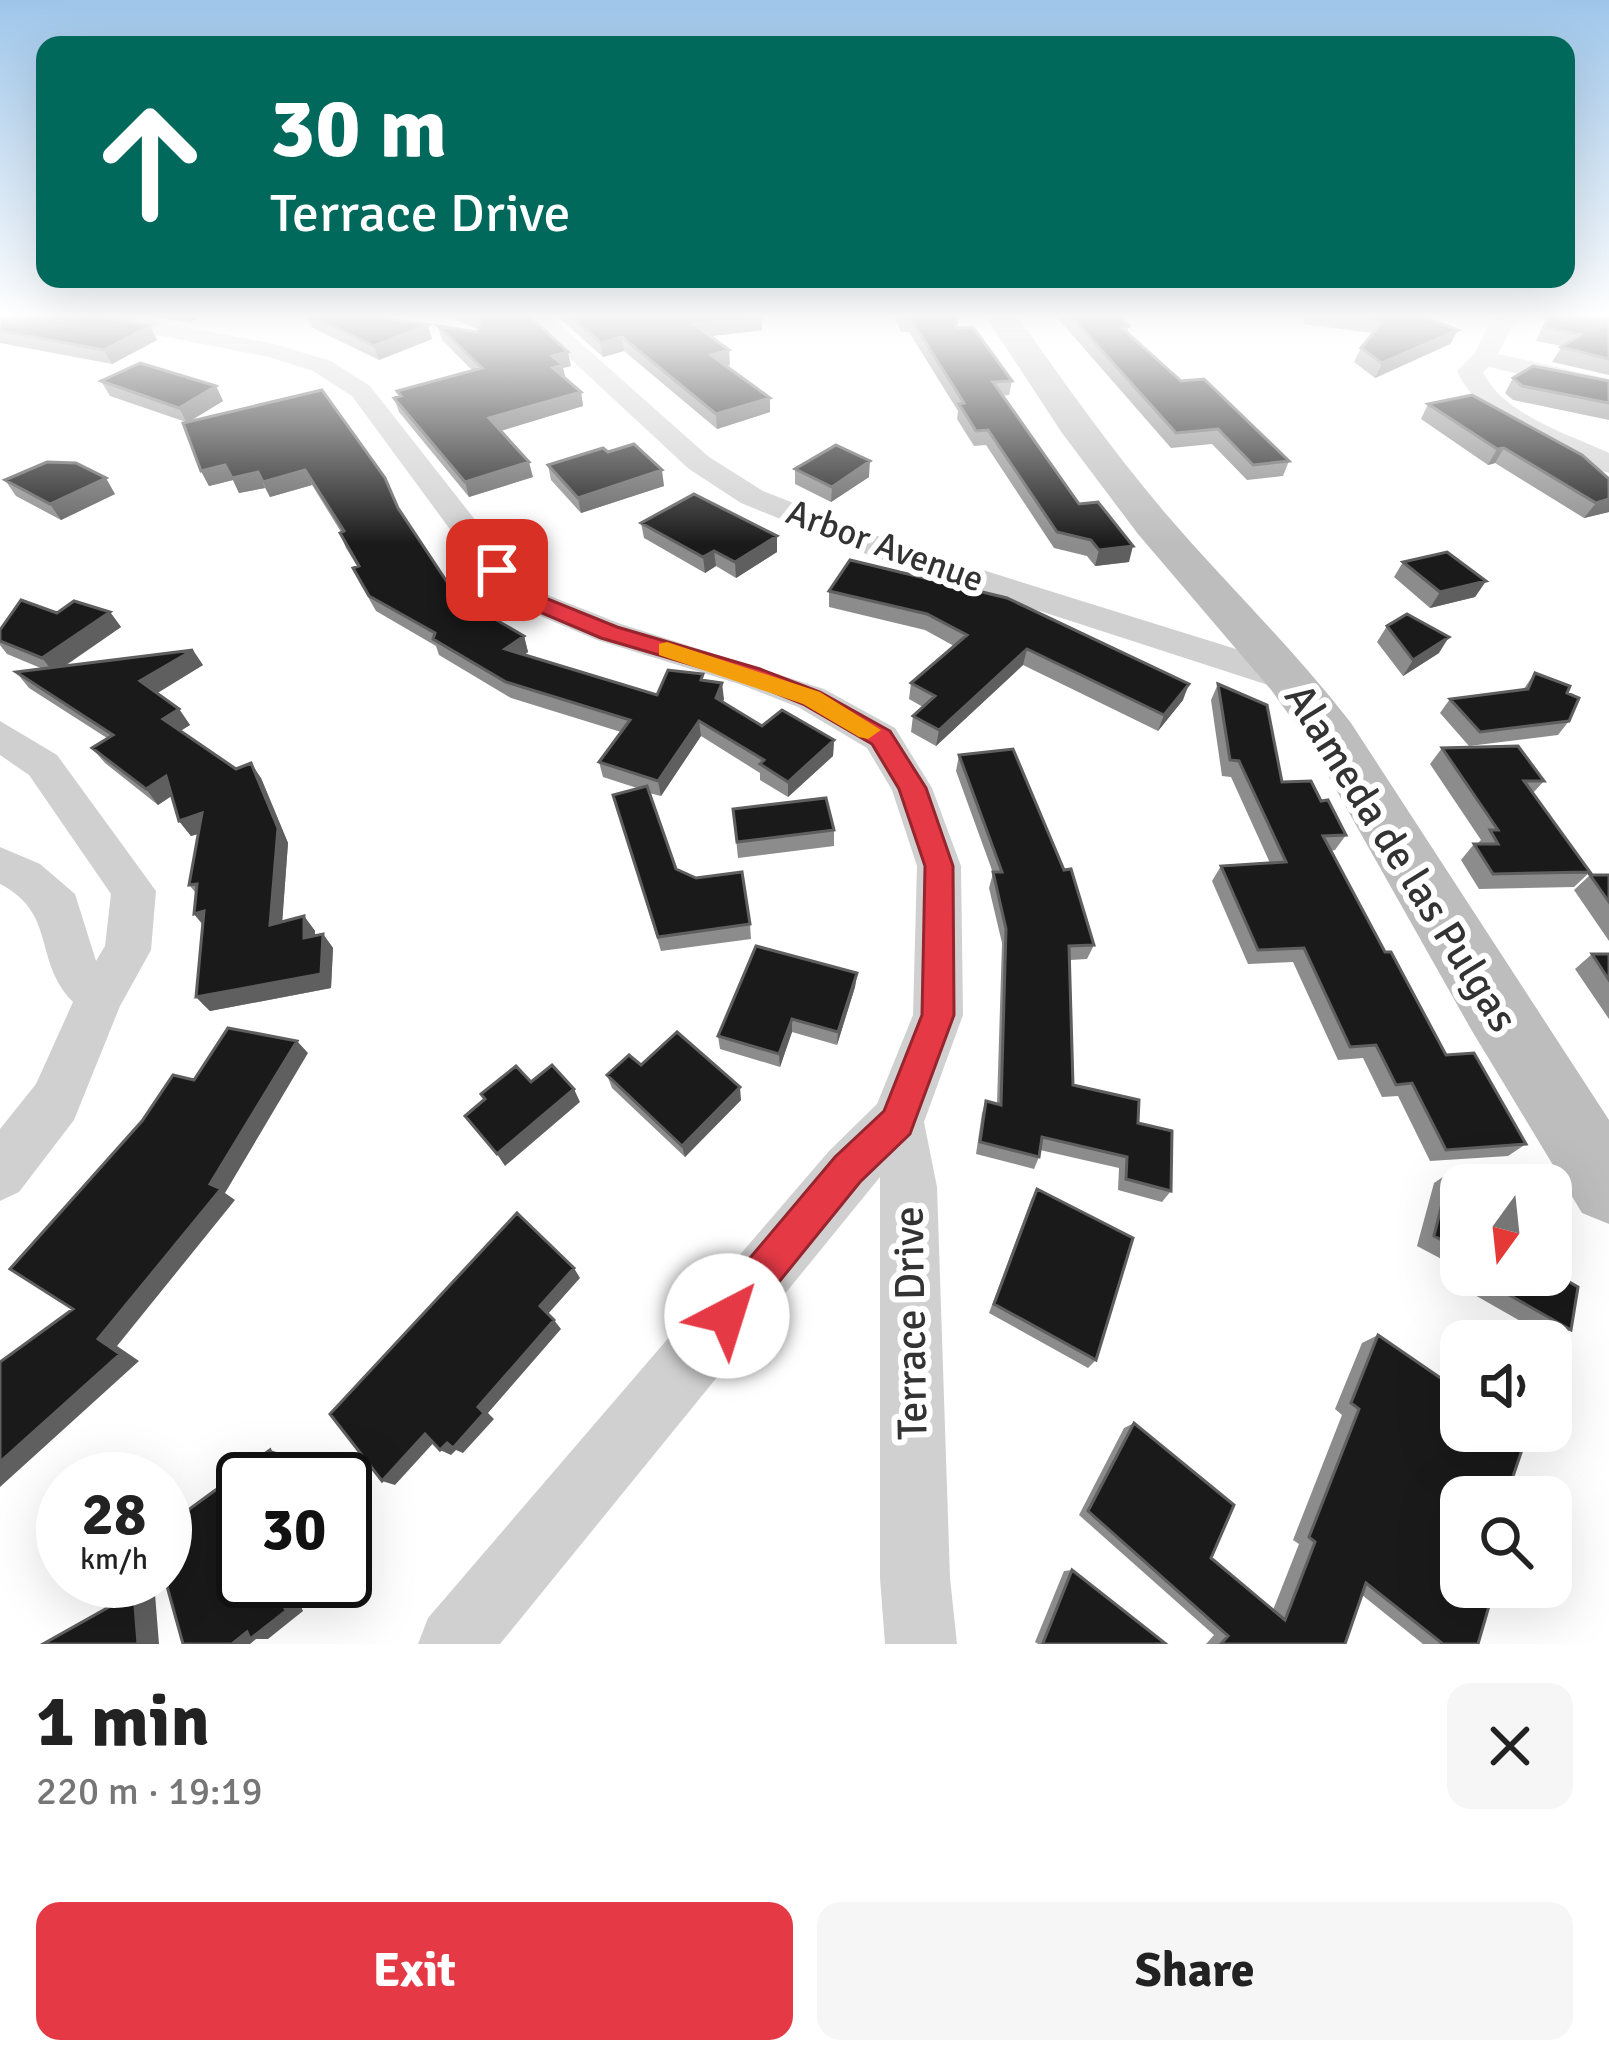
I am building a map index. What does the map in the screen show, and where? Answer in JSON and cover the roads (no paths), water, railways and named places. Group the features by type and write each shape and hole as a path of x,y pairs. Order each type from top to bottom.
{"main road":[{"name":"Alameda de las Pulgas","path":"1052,391 1153,525 1290,679 1332,736 1496,1010 1609,1186"}],"street":[{"path":"361,391 497,570 538,603 609,632 812,698 881,738 912,788 939,866 938,1015 897,1122 848,1170 454,1644"},
{"name":"Arbor Avenue","path":"619,391 699,463 752,497 883,549 1290,679"},
{"path":"1477,391 1511,414 1609,464"},
{"path":"0,735 43,765 134,891 128,950 100,996 55,1102 0,1173"},
{"path":"0,864 25,876 59,907 73,970 100,996"},
{"name":"Terrace Drive","path":"897,1122 909,1187 915,1578 921,1644"}]}
